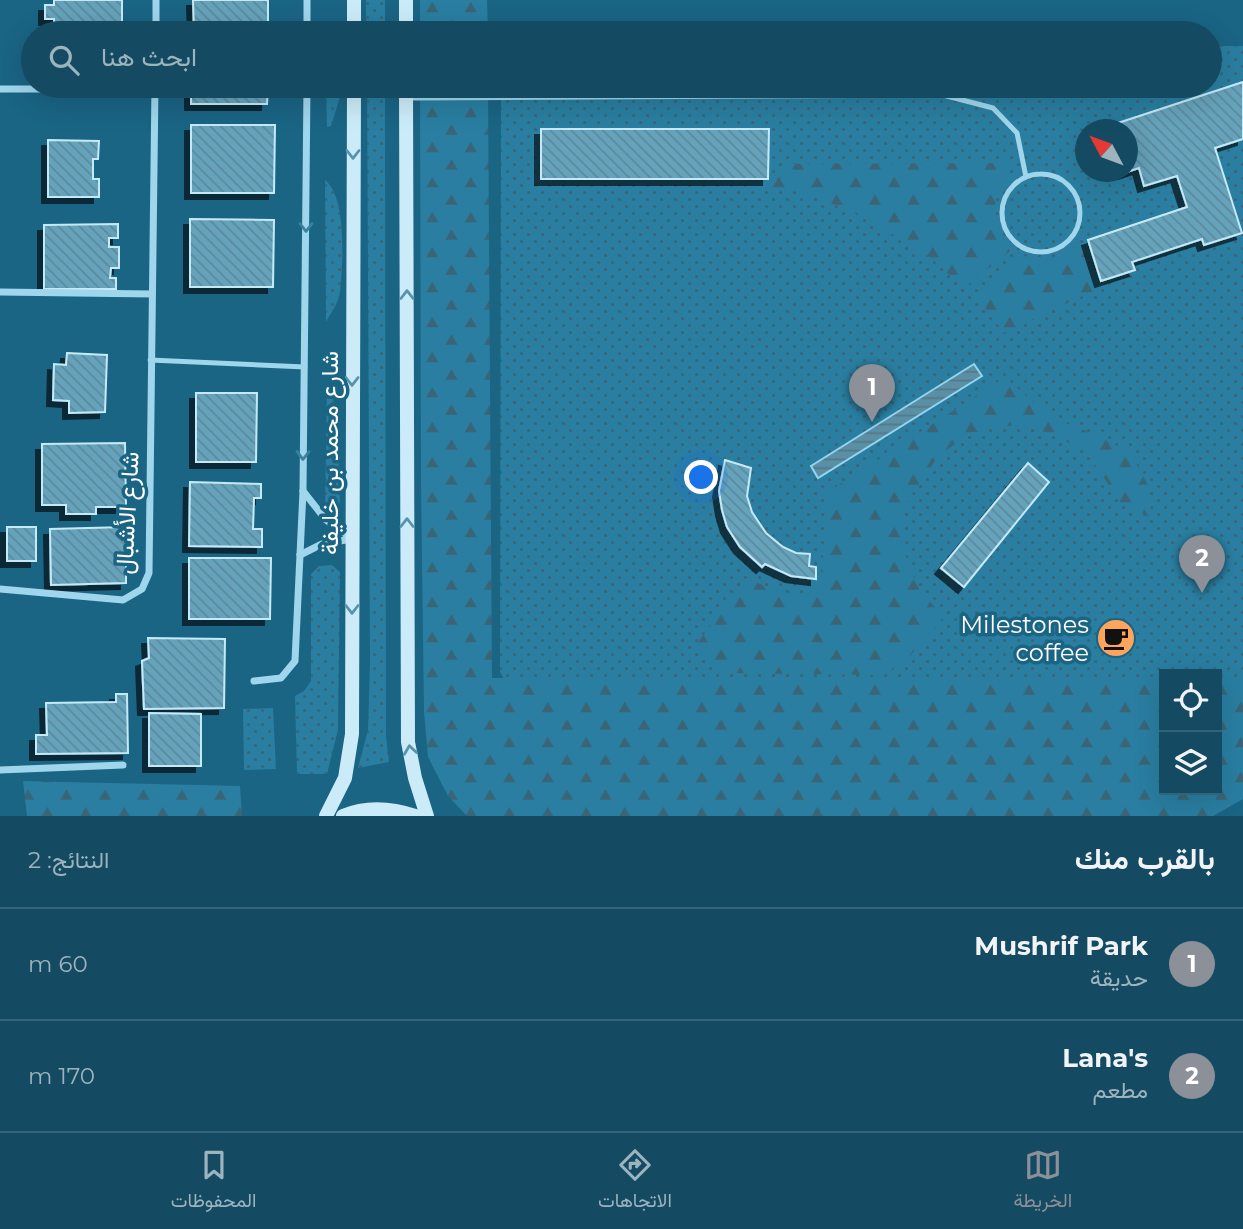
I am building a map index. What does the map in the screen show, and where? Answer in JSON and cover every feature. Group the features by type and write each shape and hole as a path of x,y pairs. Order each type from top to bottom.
{"main road":[{"path":"354,0 354,21"},
{"path":"406,0 406,21"},
{"name":"شارع محمد بن خليفة","path":"326,816 345,778 352,734 354,98"},
{"path":"406,98 408,742 415,779 427,816"},
{"path":"343,816 356,811 393,809 415,816"}],"street":[{"path":"156,0 156,21"},
{"path":"307,0 307,21"},
{"name":"شارع الأشبال","path":"0,89 21,89"},
{"name":"شارع الأشبال","path":"0,589 122,600 142,589 149,573 155,98"},
{"path":"254,681 281,678 295,661 303,491 307,98"},
{"path":"0,292 152,295"},
{"path":"303,491 326,520 352,539"},
{"path":"300,555 322,544 352,539"},
{"path":"0,770 123,765"}],"lane":[{"path":"955,98 993,108 1017,133 1026,177"},
{"path":"1052,175 1073,190 1079,202 1078,228 1060,248 1035,253 1022,248 1005,230 1002,205 1011,188 1026,177 1052,175"},
{"path":"150,360 305,367"}],"green space":[{"path":"366,0 385,0 385,21 366,21"},
{"path":"420,0 487,0 488,21 420,21"},
{"path":"1222,46 1243,46 1243,766 1222,766 1222,669 1159,669 1159,765 524,715 500,672 501,98 1222,98"},
{"path":"326,98 340,98 331,126 327,127"},
{"path":"367,98 385,98 386,736 389,762 358,768 368,730 370,662"},
{"path":"420,98 488,98 492,678 1159,681 1159,795 1222,795 1222,681 1243,681 1243,799 1213,816 467,816 448,796 428,757 424,712"},
{"path":"1012,163 998,194 995,209 997,223 1010,251 964,288 930,257 866,218 804,192 746,187 746,179 784,178 784,164"},
{"path":"325,180 332,188 337,201 342,232 339,296 326,322"},
{"path":"1080,243 1099,288 1004,333 975,294 1024,256 1054,258 1067,253"},
{"path":"1005,377 1050,417 1097,435 1130,453 1147,483 1152,518 1122,504 1086,452 1050,433 1016,425 973,432 939,455 904,506 906,559 920,591 944,617 910,656 884,675 724,673 693,649 746,578 788,596 810,595 812,586 821,583 828,492"},
{"path":"327,386 339,414 340,522 325,511"},
{"path":"332,565 340,572 338,730 327,774 297,774 295,696 304,691 311,681 311,574 319,566"},
{"path":"273,708 276,769 244,770 243,709"},
{"path":"23,781 240,786 242,816 27,816"}],"shaded area":[{"path":"974,364 982,376 818,478 811,466"}],"building":[{"path":"54,0 122,0 122,21 45,19 45,5 54,5"},
{"path":"193,0 268,0 268,21 194,21"},
{"path":"1243,82 1243,139 1215,148 1242,233 1204,245 1202,239 1132,262 1135,270 1101,281 1088,240 1187,207 1177,176 1144,186 1138,168 1138,119 1130,119 1194,98 1222,98 1222,89"},
{"path":"191,98 267,98 267,104 191,104"},
{"path":"191,125 275,125 274,193 191,193"},
{"path":"541,129 769,129 768,179 541,179"},
{"path":"48,140 99,141 98,159 93,159 93,179 99,179 99,197 48,197"},
{"path":"190,219 274,220 273,287 190,287"},
{"path":"118,224 118,238 109,238 109,247 119,247 119,268 111,268 110,278 116,278 116,289 44,289 44,225"},
{"path":"67,353 107,355 105,412 69,413 69,401 53,400 54,364 66,365"},
{"path":"196,393 257,393 256,462 196,462"},
{"path":"125,443 126,507 96,507 96,514 66,514 66,505 42,505 42,444"},
{"path":"725,460 751,468 747,496 752,512 766,533 783,547 796,553 810,554 809,566 816,567 816,579 791,576 765,564 762,567 740,547 727,527 722,510 719,491"},
{"path":"1028,463 1049,482 964,587 941,568"},
{"path":"190,482 261,484 261,498 254,498 253,529 262,529 262,547 189,546"},
{"path":"7,527 36,527 36,561 7,561"},
{"path":"126,527 126,583 51,585 50,529"},
{"path":"189,558 271,558 270,619 189,619"},
{"path":"148,638 225,639 224,708 144,709 142,661 149,658"},
{"path":"116,694 127,694 128,753 36,754 36,735 47,735 46,703 116,702"},
{"path":"149,713 201,714 201,766 149,766"}],"place":[{"name":"Mushrif Park","path":"872,422"},
{"name":"Lana's","path":"1202,593"},
{"name":"Milestones coffee","path":"1116,638"}]}
